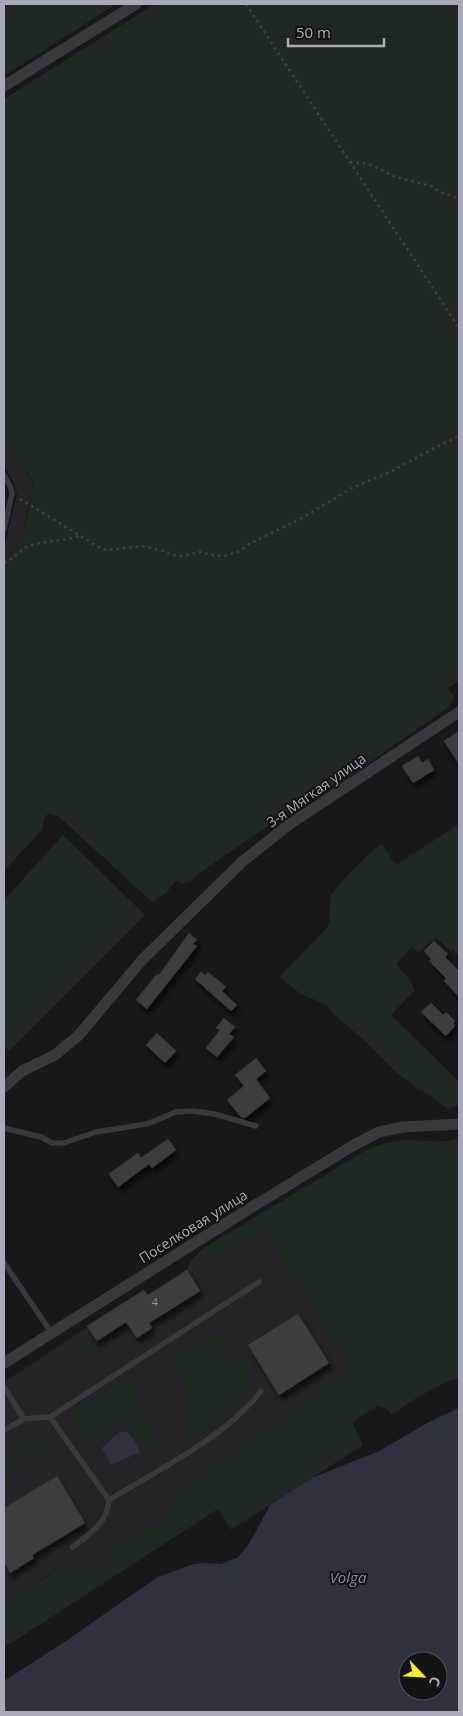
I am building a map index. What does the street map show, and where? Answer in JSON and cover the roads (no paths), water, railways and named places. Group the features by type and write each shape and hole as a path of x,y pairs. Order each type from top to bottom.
{"street":[{"path":"5,86 136,4"},
{"name":"3-я Мягкая улица","path":"4,1087 22,1071 55,1055 79,1035 142,960 243,861 290,824 459,712"},
{"name":"Поселковая улица","path":"4,1363 354,1145 379,1132 403,1127 459,1124"}],"lane":[{"path":"4,475 12,494 4,529"},
{"path":"4,1128 41,1137 52,1144 64,1144 96,1132 147,1124 176,1112 193,1111 215,1114 256,1126"},
{"path":"4,1263 51,1332"},
{"path":"4,1430 24,1419 50,1417 259,1282"},
{"path":"4,1387 24,1419"},
{"path":"109,1500 227,1426 244,1411 261,1391"},
{"path":"50,1417 109,1500 104,1518 95,1529 73,1547"}],"water":[{"name":"Volga","path":"459,1408 459,1712 4,1712 4,1681 66,1641 156,1578 193,1564 221,1564 237,1558 249,1544 270,1505 312,1478 379,1451 429,1422"},
{"path":"127,1431 140,1452 111,1465 102,1448 118,1433"}]}
